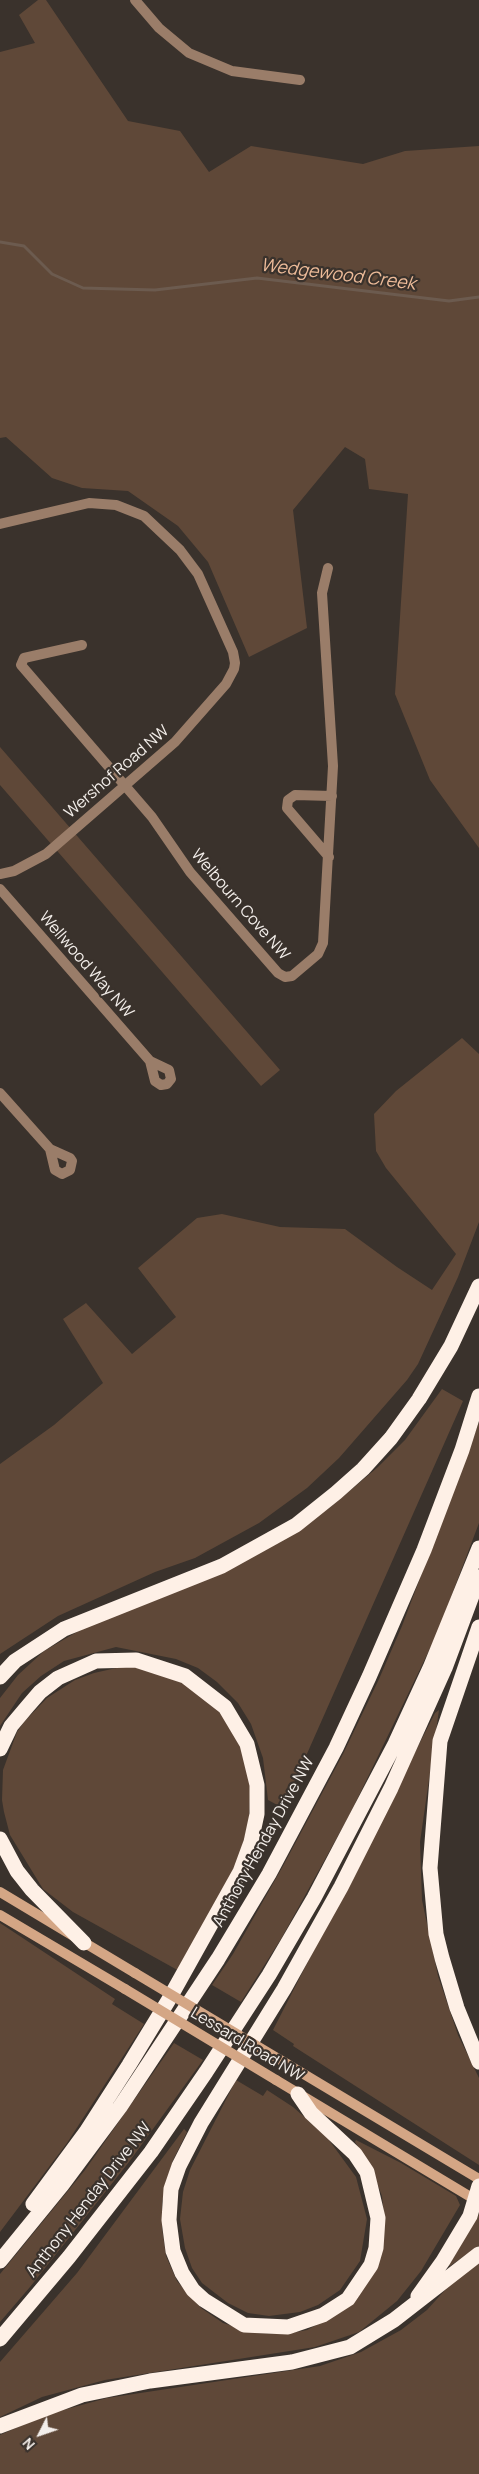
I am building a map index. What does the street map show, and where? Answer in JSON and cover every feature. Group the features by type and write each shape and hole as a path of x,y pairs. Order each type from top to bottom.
{"highway":[{"path":"0,1677 15,1661 64,1629 222,1566 296,1525 336,1493 374,1457 419,1399 451,1346 479,1286"},
{"name":"Anthony Henday Drive NW","path":"0,2261 62,2185 120,2107 218,1959 269,1874 336,1748 373,1669 424,1550 462,1450 479,1396"},
{"name":"Anthony Henday Drive NW","path":"0,2339 69,2257 151,2152 269,1975 314,1898 390,1752 430,1668 479,1548"},
{"path":"298,2094 311,2113 355,2154 367,2172 378,2218 376,2248 371,2265 348,2299 323,2316 288,2327 244,2325 204,2300 193,2290 182,2273 173,2251 168,2220 171,2189 179,2166 200,2123 284,1990 341,1887 391,1788 445,1668 479,1576"},
{"path":"479,1627 440,1741 430,1868 436,1934 442,1958 457,2008 479,2062"},
{"path":"0,1749 11,1726 26,1707 40,1692 58,1678 96,1661 136,1660 185,1676 225,1706 247,1744 254,1766 257,1794 257,1814 252,1842 240,1872 168,2001 86,2132 0,2249"},
{"path":"0,1839 17,1872 84,1943"},
{"path":"394,2320 410,2305 443,2261 470,2216 478,2196"},
{"path":"0,2426 38,2410 82,2395 150,2381 292,2362 326,2354 364,2340 394,2320 479,2254"}],"main road":[{"name":"Lessard Road NW","path":"0,1892 479,2180"},
{"name":"Lessard Road NW","path":"0,1915 298,2094 478,2196"}],"street":[{"path":"135,0 159,28 189,52 232,71 300,80"},
{"name":"Wershof Road NW","path":"0,524 89,503 116,505 144,516 180,550 198,574 233,652 234,669 226,684 184,734 125,786 46,854 14,871 0,874"},
{"name":"Welbourn Cove NW","path":"125,786 157,824 190,872 278,973 285,978 297,973 321,951 329,857 333,766 322,594 328,568"},
{"path":"82,645 24,658 21,665 125,786"},
{"path":"329,857 287,808 288,800 295,795 332,796"},
{"name":"Wellwood Way NW","path":"0,889 150,1061"},
{"path":"0,1094 50,1149"}],"shaded area":[{"path":"38,0 46,0 128,121 180,131 209,172 251,146 363,164 405,151 479,146 479,848 430,780 395,694 408,494 369,489 365,459 345,447 293,510 307,628 249,657 208,562 178,526 128,491 82,488 52,478 6,437 0,438 0,52 35,43 19,15"},
{"path":"0,747 280,1070 261,1086 0,785"},
{"path":"462,1038 479,1054 479,1222 458,1277 418,1364 407,1380 339,1458 307,1488 259,1523 195,1558 155,1572 58,1616 0,1654 0,1464 54,1425 103,1383 63,1319 86,1303 132,1354 176,1317 138,1268 197,1218 222,1214 280,1227 345,1229 432,1290 456,1254 386,1168 376,1151 374,1114 396,1091"},
{"path":"442,1389 463,1401 283,1808 268,1800 263,1758 251,1724 238,1703 217,1682 198,1668 176,1659 116,1647 64,1661 41,1676 22,1693 0,1726 0,1698 18,1675 44,1651 82,1629 328,1509 378,1467 405,1440"},
{"path":"479,1422 479,1523 437,1634 350,1814 281,1939 241,2002 212,1985 233,1954 283,1866 343,1754 379,1679 402,1626"},
{"path":"125,1666 139,1667 166,1674 194,1687 220,1712 233,1729 251,1769 249,1820 239,1858 181,1972 73,1912 43,1889 10,1835 4,1812 2,1800 3,1770 17,1732 24,1722 47,1698 75,1680 94,1673"},
{"path":"439,1710 420,1842 422,1900 438,1976 458,2035 479,2078 479,2165 293,2046 294,2044 273,2030 435,1713"},
{"path":"0,1923 115,1999 112,2004 144,2024 67,2143 0,2232"},
{"path":"174,2043 203,2060 129,2162 0,2322 0,2274 85,2170"},
{"path":"236,2080 263,2096 267,2090 293,2107 326,2136 356,2177 367,2219 360,2261 340,2290 318,2305 300,2312 269,2316 248,2313 228,2303 202,2283 192,2268 185,2248 180,2219 183,2192 190,2170"},
{"path":"184,2129 187,2132 173,2160 162,2202 162,2228 166,2256 177,2281 201,2308 223,2323 256,2333 285,2334 307,2330 331,2317 354,2299 385,2226 382,2196 370,2165 355,2142 356,2140 401,2163 456,2196 460,2205 421,2271 397,2301 359,2332 315,2347 105,2380 42,2397 0,2417 0,2362 77,2273"},
{"path":"479,2214 479,2246 450,2266 449,2265"},
{"path":"479,2258 479,2474 0,2474 0,2435 45,2415 107,2398 320,2366 361,2352 401,2330 427,2310 463,2270"}],"waterway":[{"name":"Wedgewood Creek","path":"0,242 24,246 52,274 83,288 155,290 257,278 449,301 479,297"}]}
